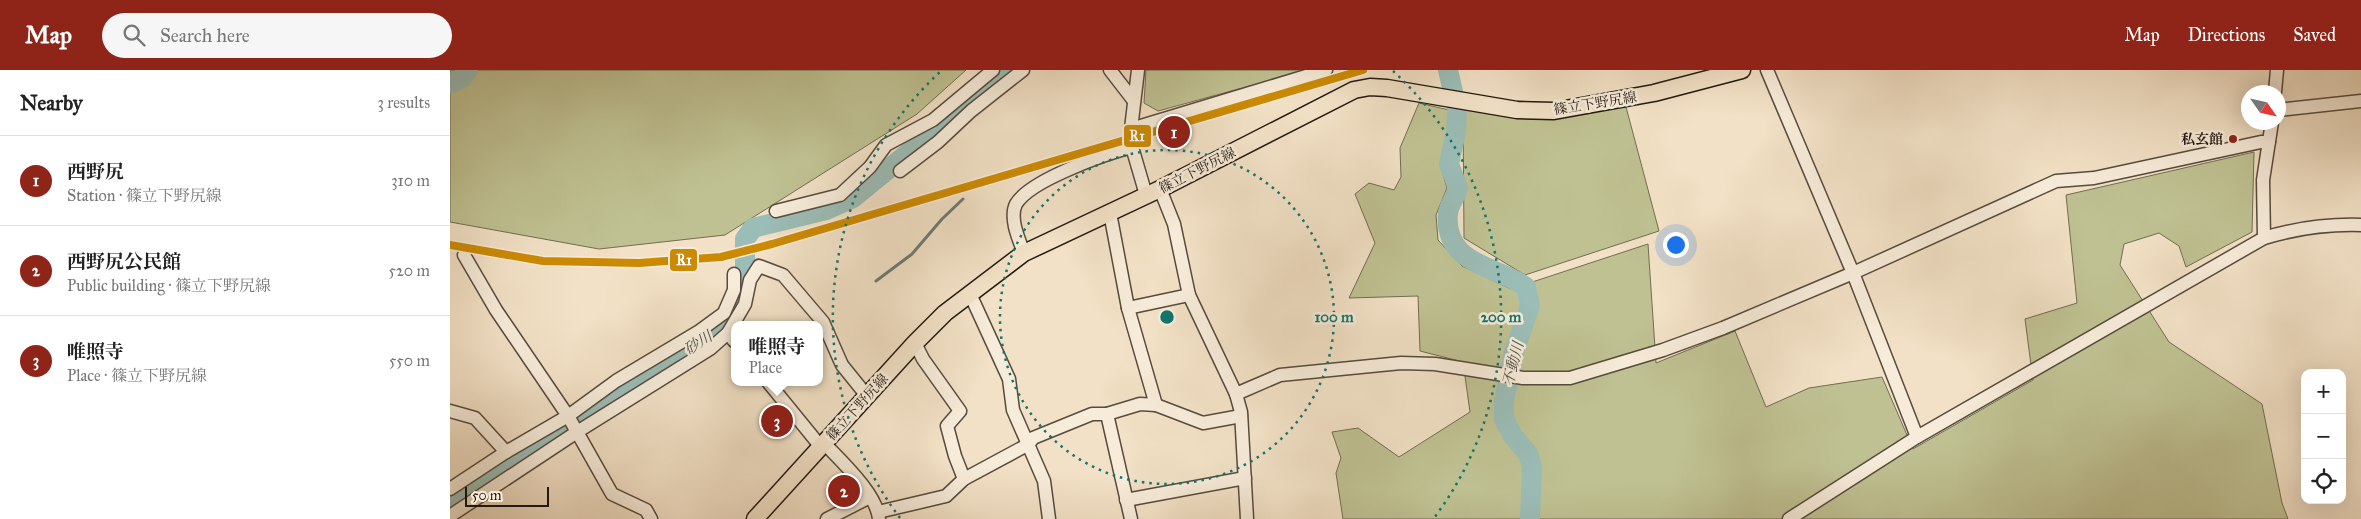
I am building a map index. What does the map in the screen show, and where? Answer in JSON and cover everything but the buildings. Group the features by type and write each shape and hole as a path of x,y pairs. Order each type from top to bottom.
{"main road":[{"name":"篠立下野尻線","path":"755,519 915,343 945,313 1024,253 1153,192 1354,90 1370,87 1387,88 1518,110 1554,111 1654,93 1742,70"}],"street":[{"path":"776,211 840,195 870,167 886,145 933,120 993,70"},
{"path":"900,171 938,142 971,111 1023,70"},
{"path":"1110,70 1134,101"},
{"path":"1138,70 1131,128 1132,148 1153,192 1174,224 1189,295 1236,394 1241,416 1247,519"},
{"path":"1131,128 1326,70"},
{"path":"1767,70 1853,273 1917,437"},
{"path":"2276,85 2277,70"},
{"path":"2286,109 2361,101"},
{"path":"2264,238 2263,180 2271,130"},
{"path":"1236,394 1280,375 1357,366 1435,364 1516,377 1570,378 1611,367 1723,328 1853,273 2056,180 2094,178 2261,142 2269,142"},
{"path":"1024,253 1014,214 1016,204 1028,193 1054,177 1102,155 1132,148"},
{"path":"1110,213 1128,308 1156,405"},
{"path":"1789,519 1917,437 2264,238 2296,229 2320,225 2361,225"},
{"path":"464,255 496,310 572,424 612,494 646,510 651,519"},
{"path":"738,321 745,304 750,280 759,266 782,275 824,322 842,366 868,396"},
{"path":"450,516 572,424 616,381 698,332 724,313 734,290 734,274"},
{"path":"970,294 1009,379 1013,410 1044,481 1049,519"},
{"path":"1128,308 1189,295"},
{"path":"450,489 506,452 572,424 731,337"},
{"path":"915,343 923,359 960,411 947,426 955,456 964,479"},
{"path":"771,386 823,445 846,466 870,497 878,516 946,496 964,479 1029,444 1033,438 1092,414 1107,414 1140,404 1156,405 1203,423 1241,416"},
{"path":"450,411 475,418 506,452"},
{"path":"1107,414 1131,519"},
{"path":"1126,500 1245,478"},
{"path":"827,519 870,497"}],"green space":[{"path":"450,70 966,70 917,114 725,235 599,249 450,222"},
{"path":"1146,70 1308,70 1158,111 1144,103"},
{"path":"1419,103 1449,110 1450,132 1440,164 1447,188 1436,215 1438,240 1462,266 1511,289 1648,244 1656,363 1735,331 1766,407 1809,388 1882,377 1913,449 2033,380 2025,319 2077,303 2066,195 2254,152 2252,232 2186,267 2179,246 2159,233 2124,244 2120,265 2169,342 2262,404 2282,503 2288,519 1343,519 1336,473 1341,458 1332,432 1358,428 1399,457 1470,412 1463,362 1420,351 1418,296 1349,298 1375,243 1355,194 1369,183 1394,190 1401,177 1400,148"},
{"path":"1463,106 1552,117 1626,107 1659,231 1525,275 1464,238"}],"waterway":[{"path":"450,84 462,78 468,70"},
{"name":"砂川","path":"450,502 717,332 731,318 742,299 745,287 745,239 753,228 826,210 853,198 1010,70"},
{"name":"不動川","path":"1448,70 1457,109 1456,132 1449,164 1458,188 1448,213 1449,230 1454,243 1463,253 1474,261 1526,287 1530,306 1514,352 1504,401 1504,419 1513,436 1529,455 1532,468 1530,519"},
{"path":"876,281 912,254 942,219 963,199"}],"tunnel":[{"path":"464,255 467,240"}],"transit line":[{"name":"R1","path":"450,245 543,261 639,263 721,257 772,244 1363,70"}],"place":[{"name":"西野尻","path":"1174,132"},
{"name":"私玄館","path":"2233,139"},
{"name":"唯照寺","path":"777,421"},
{"name":"西野尻公民館","path":"844,491"}]}
